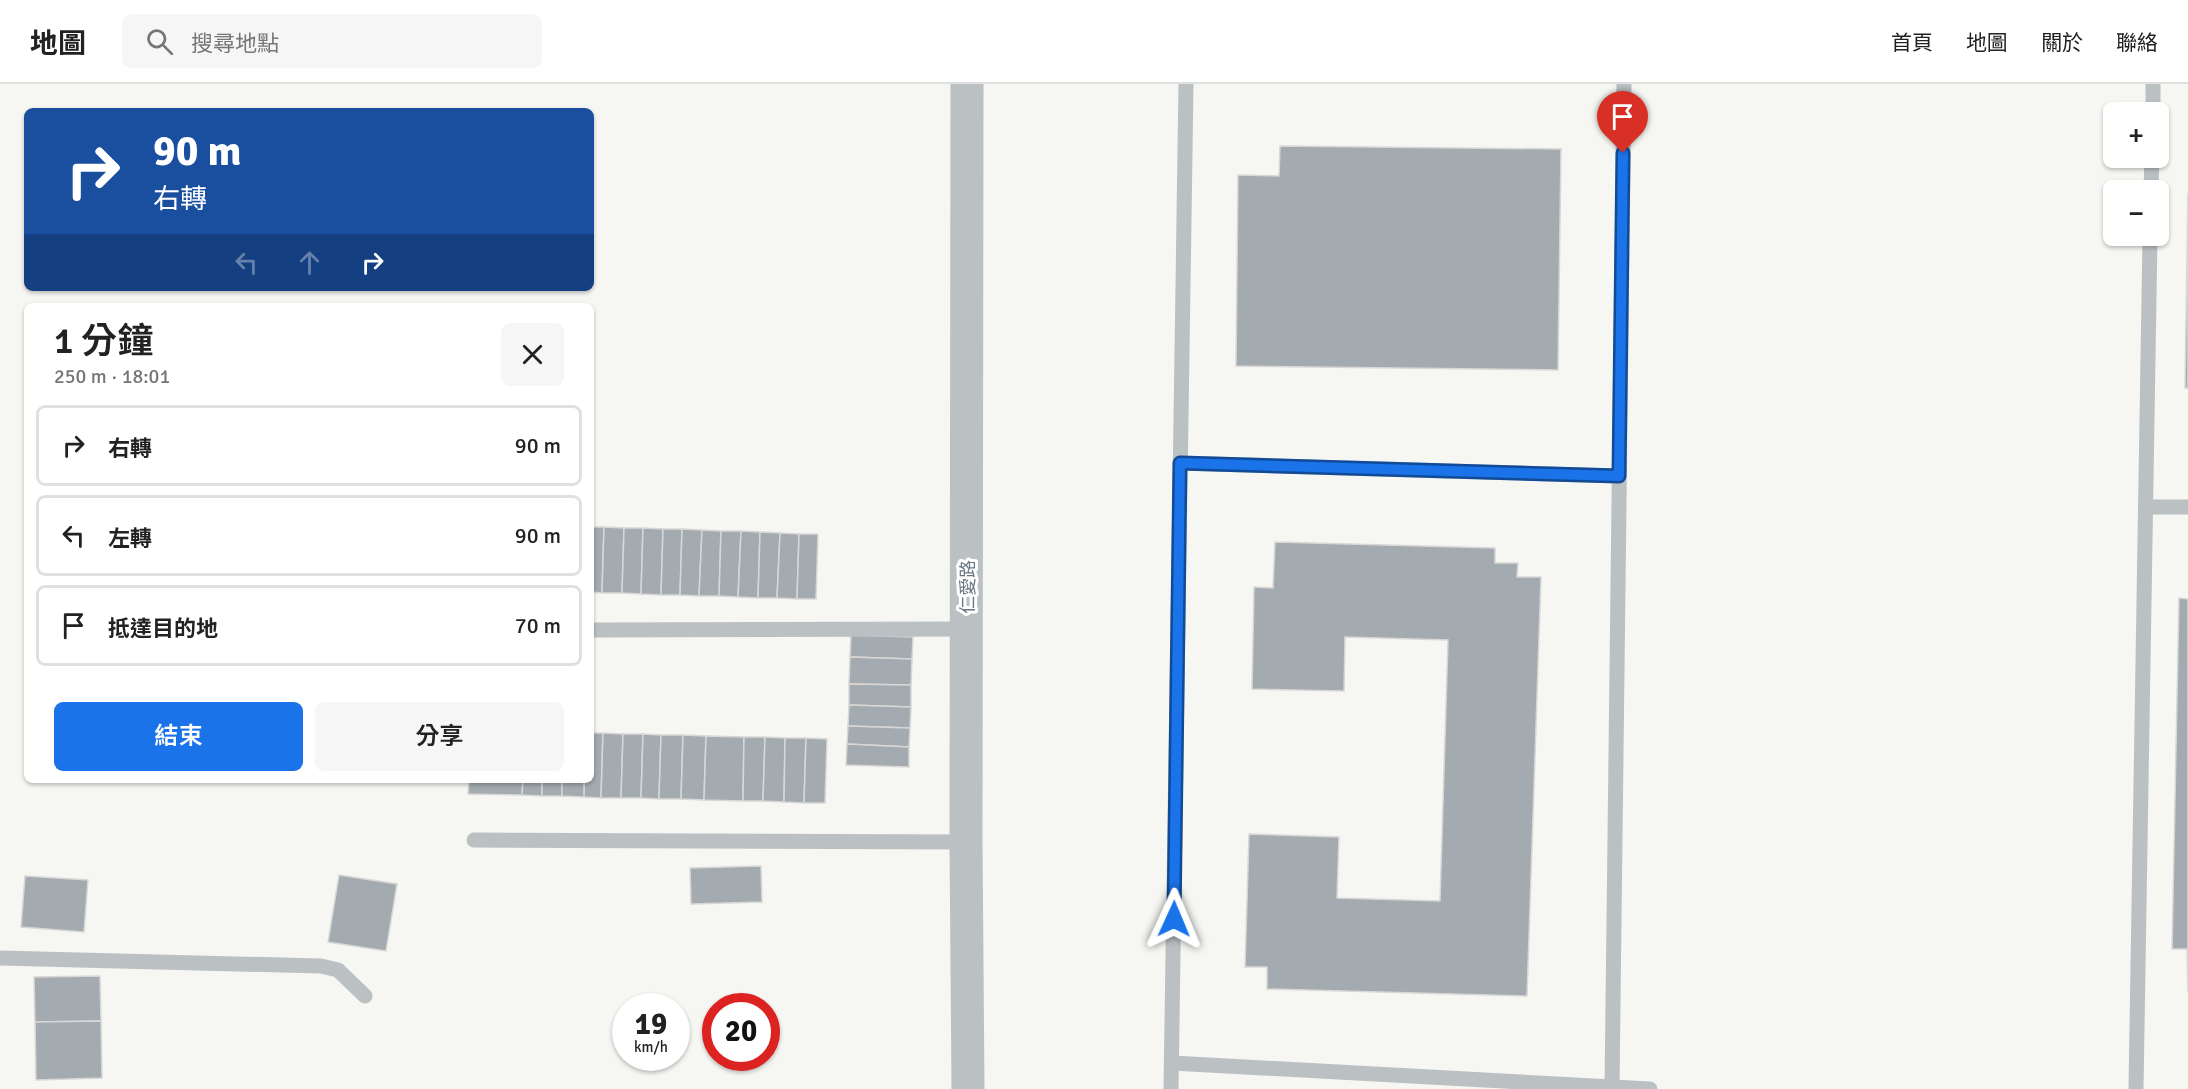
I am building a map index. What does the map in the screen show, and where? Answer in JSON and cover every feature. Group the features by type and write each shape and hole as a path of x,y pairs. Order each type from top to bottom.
{"street":[{"name":"仁愛路","path":"968,84 966,842 968,1089"}],"lane":[{"path":"1171,1089 1186,84"},
{"path":"1612,1088 1624,84"},
{"path":"2153,84 2153,102"},
{"path":"2136,1089 2150,246"},
{"path":"1180,463 1619,476"},
{"path":"2146,507 2188,507"},
{"path":"594,630 968,629"},
{"path":"474,840 966,842"},
{"path":"0,958 321,966 338,970 365,996"},
{"path":"1172,1063 1650,1089"}],"building":[{"path":"1280,146 1561,149 1558,370 1236,366 1238,175 1279,176"},
{"path":"2188,193 2188,388 2185,388"},
{"path":"594,527 604,527 602,593 594,592"},
{"path":"604,527 624,528 622,593 602,593"},
{"path":"624,528 643,528 641,594 622,593"},
{"path":"643,528 663,529 661,595 641,594"},
{"path":"663,529 682,529 680,595 661,595"},
{"path":"682,529 702,530 699,596 680,595"},
{"path":"702,530 721,531 719,596 699,596"},
{"path":"721,531 741,531 738,597 719,596"},
{"path":"741,531 760,532 758,598 738,597"},
{"path":"760,532 780,533 777,598 758,598"},
{"path":"780,533 799,534 797,599 777,598"},
{"path":"799,534 818,534 816,599 797,599"},
{"path":"1275,542 1495,548 1495,563 1518,563 1517,577 1541,577 1527,996 1267,989 1267,967 1245,967 1249,834 1339,837 1337,898 1440,901 1448,640 1345,637 1344,691 1252,689 1254,587 1273,588"},
{"path":"2179,598 2188,599 2188,992 2187,949 2172,949"},
{"path":"851,635 913,637 912,659 850,657"},
{"path":"850,657 912,659 911,685 849,684"},
{"path":"849,684 911,685 911,707 849,705"},
{"path":"849,705 911,707 910,728 848,726"},
{"path":"848,726 910,728 909,747 847,744"},
{"path":"594,733 603,733 601,798 584,797 584,783 594,783"},
{"path":"603,733 623,734 621,798 601,798"},
{"path":"623,734 643,734 641,798 621,798"},
{"path":"643,734 661,735 659,799 641,798"},
{"path":"661,735 683,735 681,799 659,799"},
{"path":"683,735 706,736 704,800 681,799"},
{"path":"706,736 744,737 743,801 704,800"},
{"path":"744,737 765,737 763,801 743,801"},
{"path":"765,737 785,738 784,802 763,801"},
{"path":"785,738 806,738 804,803 784,802"},
{"path":"806,738 827,739 825,803 804,803"},
{"path":"847,744 909,747 909,767 846,765"},
{"path":"469,783 523,783 522,795 468,794"},
{"path":"523,783 542,783 542,796 522,795"},
{"path":"542,783 562,783 562,796 542,796"},
{"path":"562,783 584,783 584,797 562,796"},
{"path":"761,866 762,902 691,904 690,868"},
{"path":"339,875 397,884 386,951 328,942"},
{"path":"25,876 88,880 84,932 21,927"},
{"path":"100,976 101,1021 35,1022 34,977"},
{"path":"101,1021 102,1078 36,1080 35,1022"}],"route":[{"path":"1174,919 1180,463 1619,476 1623,153"}]}
